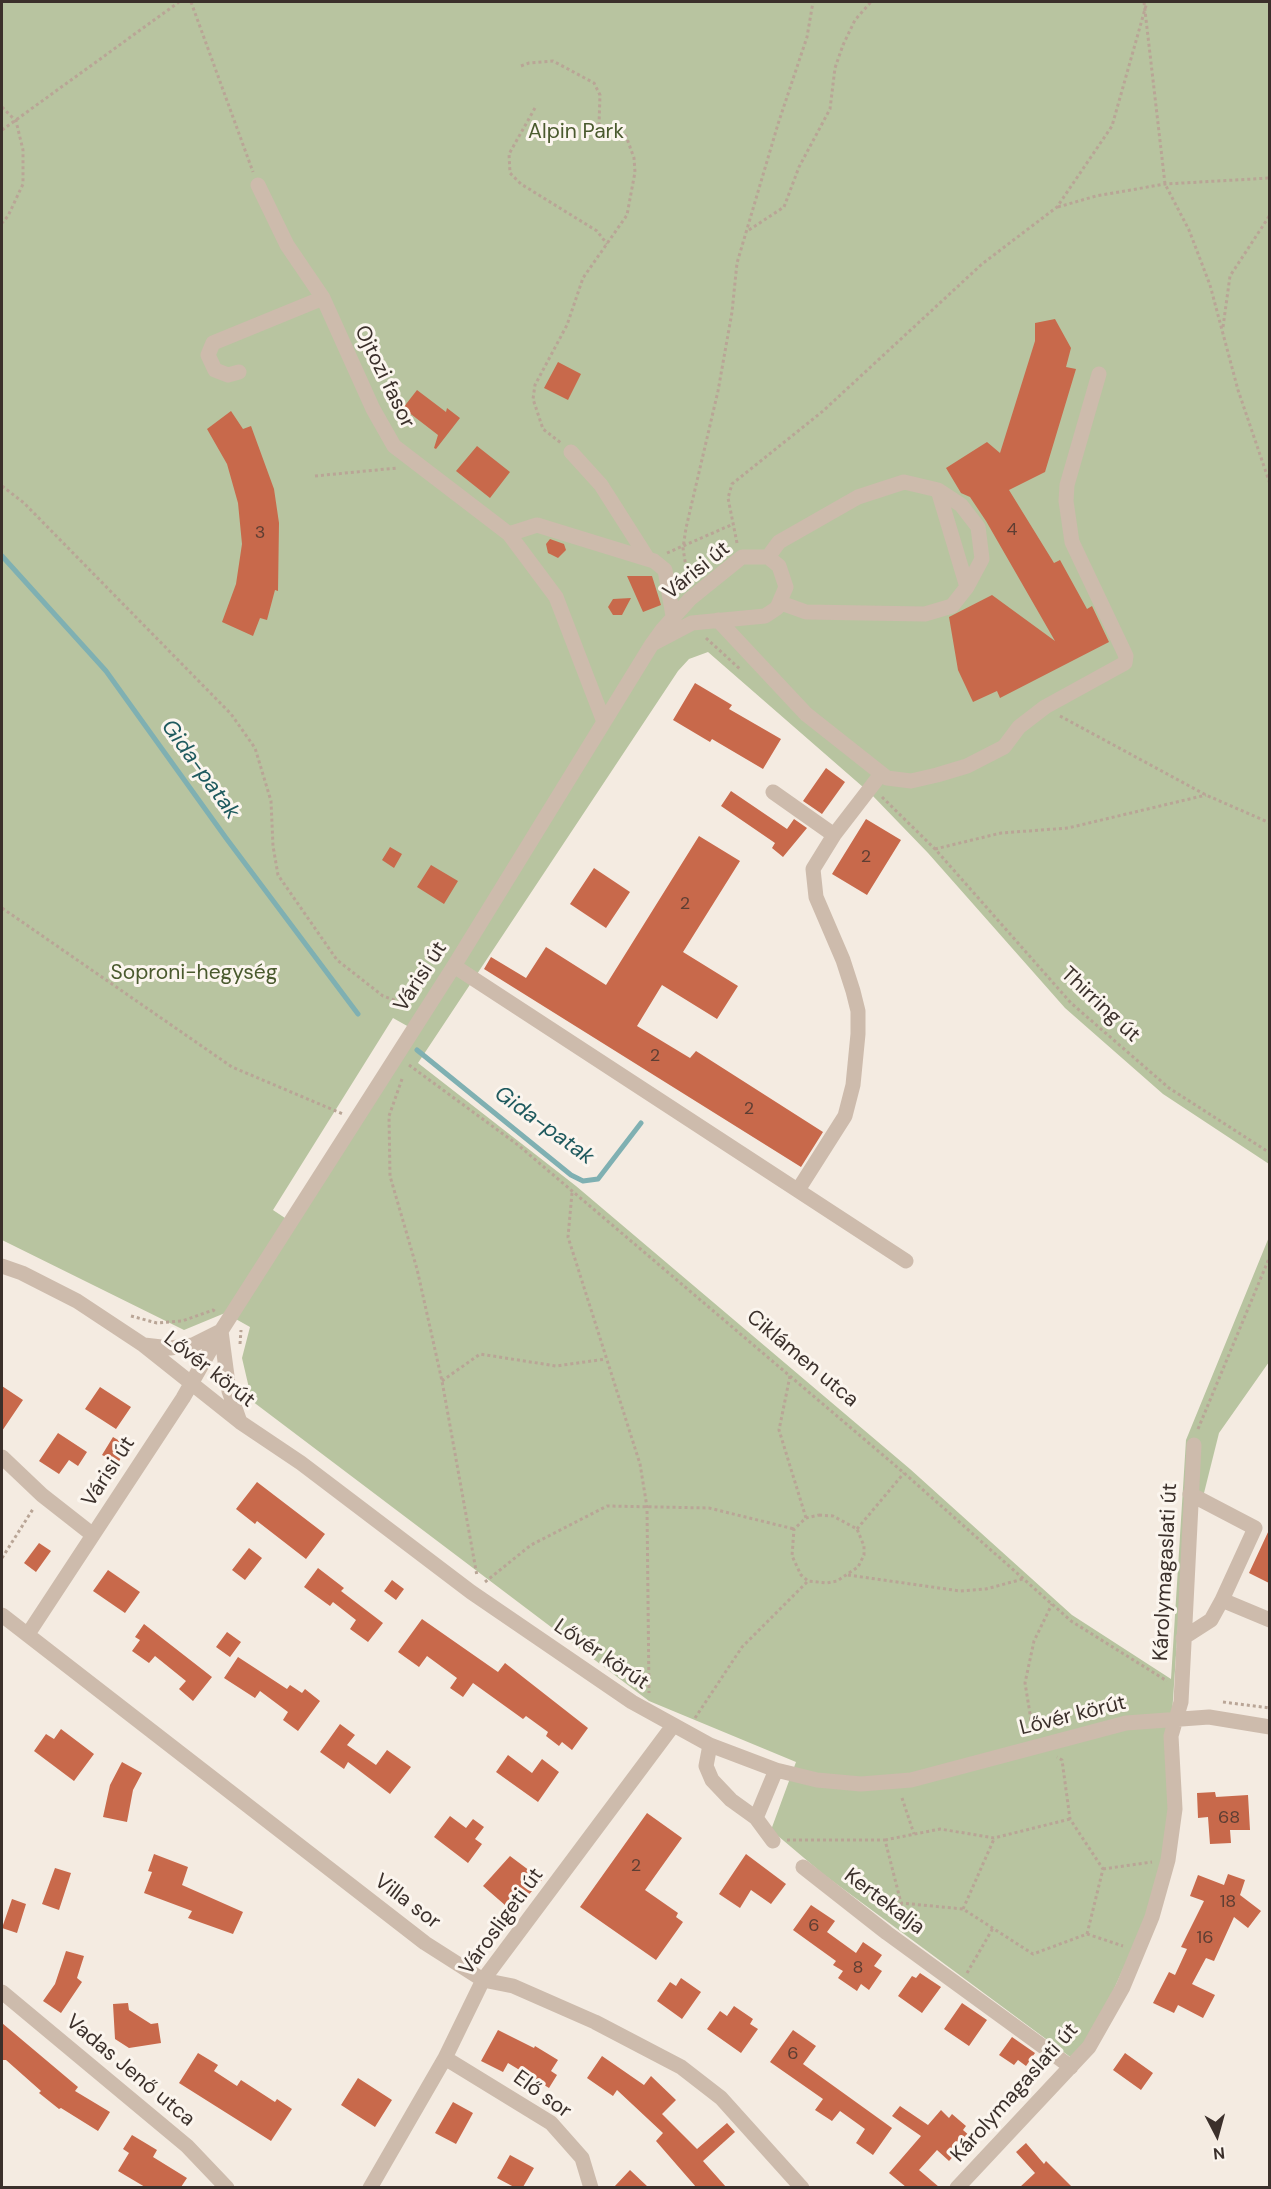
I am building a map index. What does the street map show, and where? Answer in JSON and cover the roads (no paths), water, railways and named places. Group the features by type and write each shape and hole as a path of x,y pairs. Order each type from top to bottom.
{"street":[{"name":"Ojtozi fasor","path":"258,185 284,239 323,298 373,409 394,446 509,534 556,597 604,722"},
{"path":"239,372 228,375 215,370 208,356 213,344 323,298"},
{"path":"718,620 806,714 881,774 897,781 911,781 967,766 1004,747 1019,727 1045,707 1125,663 1126,656 1072,543 1066,501 1067,485 1099,374"},
{"path":"571,452 601,485 648,559"},
{"path":"904,482 938,490 962,505 978,527 982,559 967,587 952,606 925,614 806,612 781,603 786,587 784,577 779,566 768,557 779,542 858,497 904,482"},
{"path":"938,490 967,587"},
{"path":"509,534 537,525 660,564 665,570 673,616"},
{"name":"Várisi út","path":"28,1634 192,1381 354,1119 402,1060 454,966 652,644 673,616 690,599 742,557 768,557"},
{"name":"Várisi út","path":"652,644 692,623 765,616 781,603"},
{"path":"798,1191 845,1116 857,1058 858,1011 856,1001 843,960 816,897 813,869 834,835 881,774"},
{"path":"773,792 834,835"},
{"path":"454,966 906,1261"},
{"name":"Lővér körút","path":"2,1266 22,1273 77,1301 142,1344 192,1381 240,1422 301,1463 471,1592 632,1702 672,1727 710,1745 776,1770 817,1780 861,1784 912,1780 1039,1737 1126,1723 1209,1717 1269,1727"},
{"path":"142,1344 170,1348 193,1345 221,1331 229,1391 240,1422"},
{"name":"Károlymagaslati út","path":"958,2187 1071,2067 1102,2027 1139,1951 1157,1901 1168,1860 1175,1809 1171,1736 1182,1696 1194,1445"},
{"path":"2,1457 42,1495 93,1535"},
{"path":"1183,1638 1211,1620 1255,1528 1190,1494"},
{"path":"1222,1600 1269,1620"},
{"name":"Villa sor","path":"2,1615 425,1942 483,1980 513,1986 584,2017 681,2067 721,2098 802,2187"},
{"name":"Városligeti út","path":"370,2187 445,2058 483,1980 672,1727"},
{"path":"710,1745 706,1766 712,1780 731,1800 756,1818 773,1841"},
{"path":"756,1818 776,1770"},
{"name":"Kertekalja","path":"803,1867 1071,2067"},
{"name":"Vadas Jenő utca","path":"2,1992 187,2146 227,2187"},
{"name":"Elő sor","path":"445,2058 551,2123 582,2158 591,2187"}],"waterway":[{"name":"Gida-patak","path":"2,556 106,671 226,838 358,1014"},
{"name":"Gida-patak","path":"417,1050 571,1175 583,1181 598,1179 641,1123"}],"park label":[{"name":"Alpin Park","path":"576,132"},
{"name":"Soproni-hegység","path":"194,973"}]}
